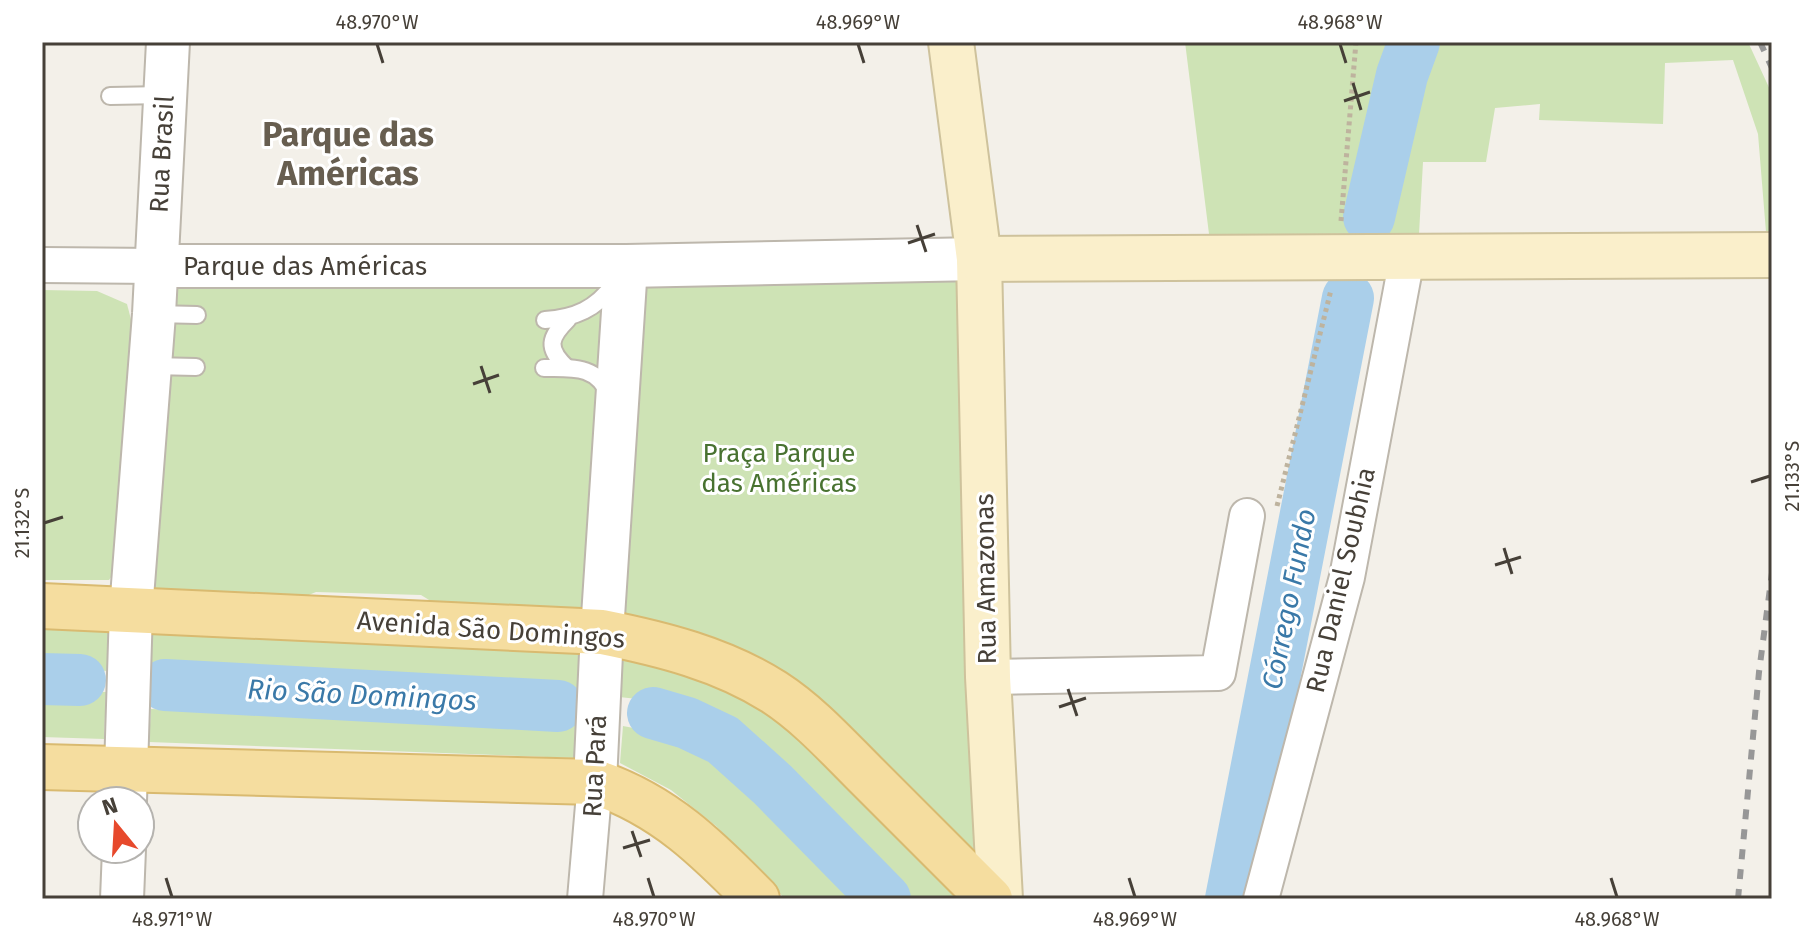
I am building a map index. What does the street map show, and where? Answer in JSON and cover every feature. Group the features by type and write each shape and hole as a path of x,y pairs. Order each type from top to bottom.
{"main road":[{"name":"Rua Amazonas","path":"951,42 979,259 988,677 1000,899"},
{"path":"979,259 1772,255"},
{"name":"Avenida São Domingos","path":"42,606 131,620 275,617 457,627 602,643 650,642 694,654 774,692 808,717 990,899"},
{"path":"42,767 126,773 596,773 674,823 714,855 757,899"}],"street":[{"name":"Rua Brasil","path":"157,266 168,42"},
{"name":"Rua Daniel Soubhia","path":"1261,899 1347,577 1407,258"},
{"name":"Parque das Américas","path":"131,620 157,266 626,266 979,259"},
{"path":"42,265 157,266"},
{"path":"602,643 626,266"},
{"path":"988,677 1218,673 1260,517"},
{"path":"126,773 131,620"},
{"name":"Rua Pará","path":"585,899 596,773 602,643"},
{"path":"122,899 123,865"}],"lane":[{"path":"110,96 166,95"},
{"path":"567,368 556,357 551,345 556,331 568,319 602,300 626,266"},
{"path":"154,314 197,315"},
{"path":"545,320 568,319"},
{"path":"150,366 196,367"},
{"path":"544,368 590,372 605,384 616,412"},
{"path":"275,617 321,600"},
{"path":"418,605 457,627"}],"path":[{"path":"1260,517 1339,257 1344,163 1356,42"}],"green space":[{"path":"1185,42 1748,42 1772,94 1772,232 1766,232 1758,134 1733,60 1665,63 1663,124 1539,120 1540,104 1495,108 1486,162 1423,162 1419,234 1209,234"},
{"name":"Praça Parque das Américas","path":"962,276 982,866 818,702 442,608 421,595 316,592 299,599 149,593 167,281"},
{"path":"42,290 97,291 127,304 136,339 119,566 109,580 42,580"},
{"path":"42,623 111,627 109,671 42,668"},
{"path":"152,633 579,653 577,694 150,674"},
{"path":"620,656 693,675 757,704 797,735 957,899 905,899 734,728 685,704 619,697"},
{"path":"42,690 106,692 104,739 42,737"},
{"path":"151,709 575,725 574,758 149,742"},
{"path":"623,726 676,738 705,753 765,803 857,899 785,899 716,826 671,790 620,763"}],"waterway":[{"name":"Córrego Fundo","path":"1369,217 1402,75 1414,42"},
{"name":"Córrego Fundo","path":"1231,899 1348,298"},
{"name":"Rio São Domingos","path":"42,679 80,680"},
{"name":"Rio São Domingos","path":"165,685 558,706"},
{"name":"Rio São Domingos","path":"653,713 687,723 723,740 773,785 885,899"}],"railway":[{"path":"1760,42 1772,68"},
{"path":"1738,899 1759,672 1772,573"}],"district":[{"name":"Parque das Américas","path":"348,154"}]}
